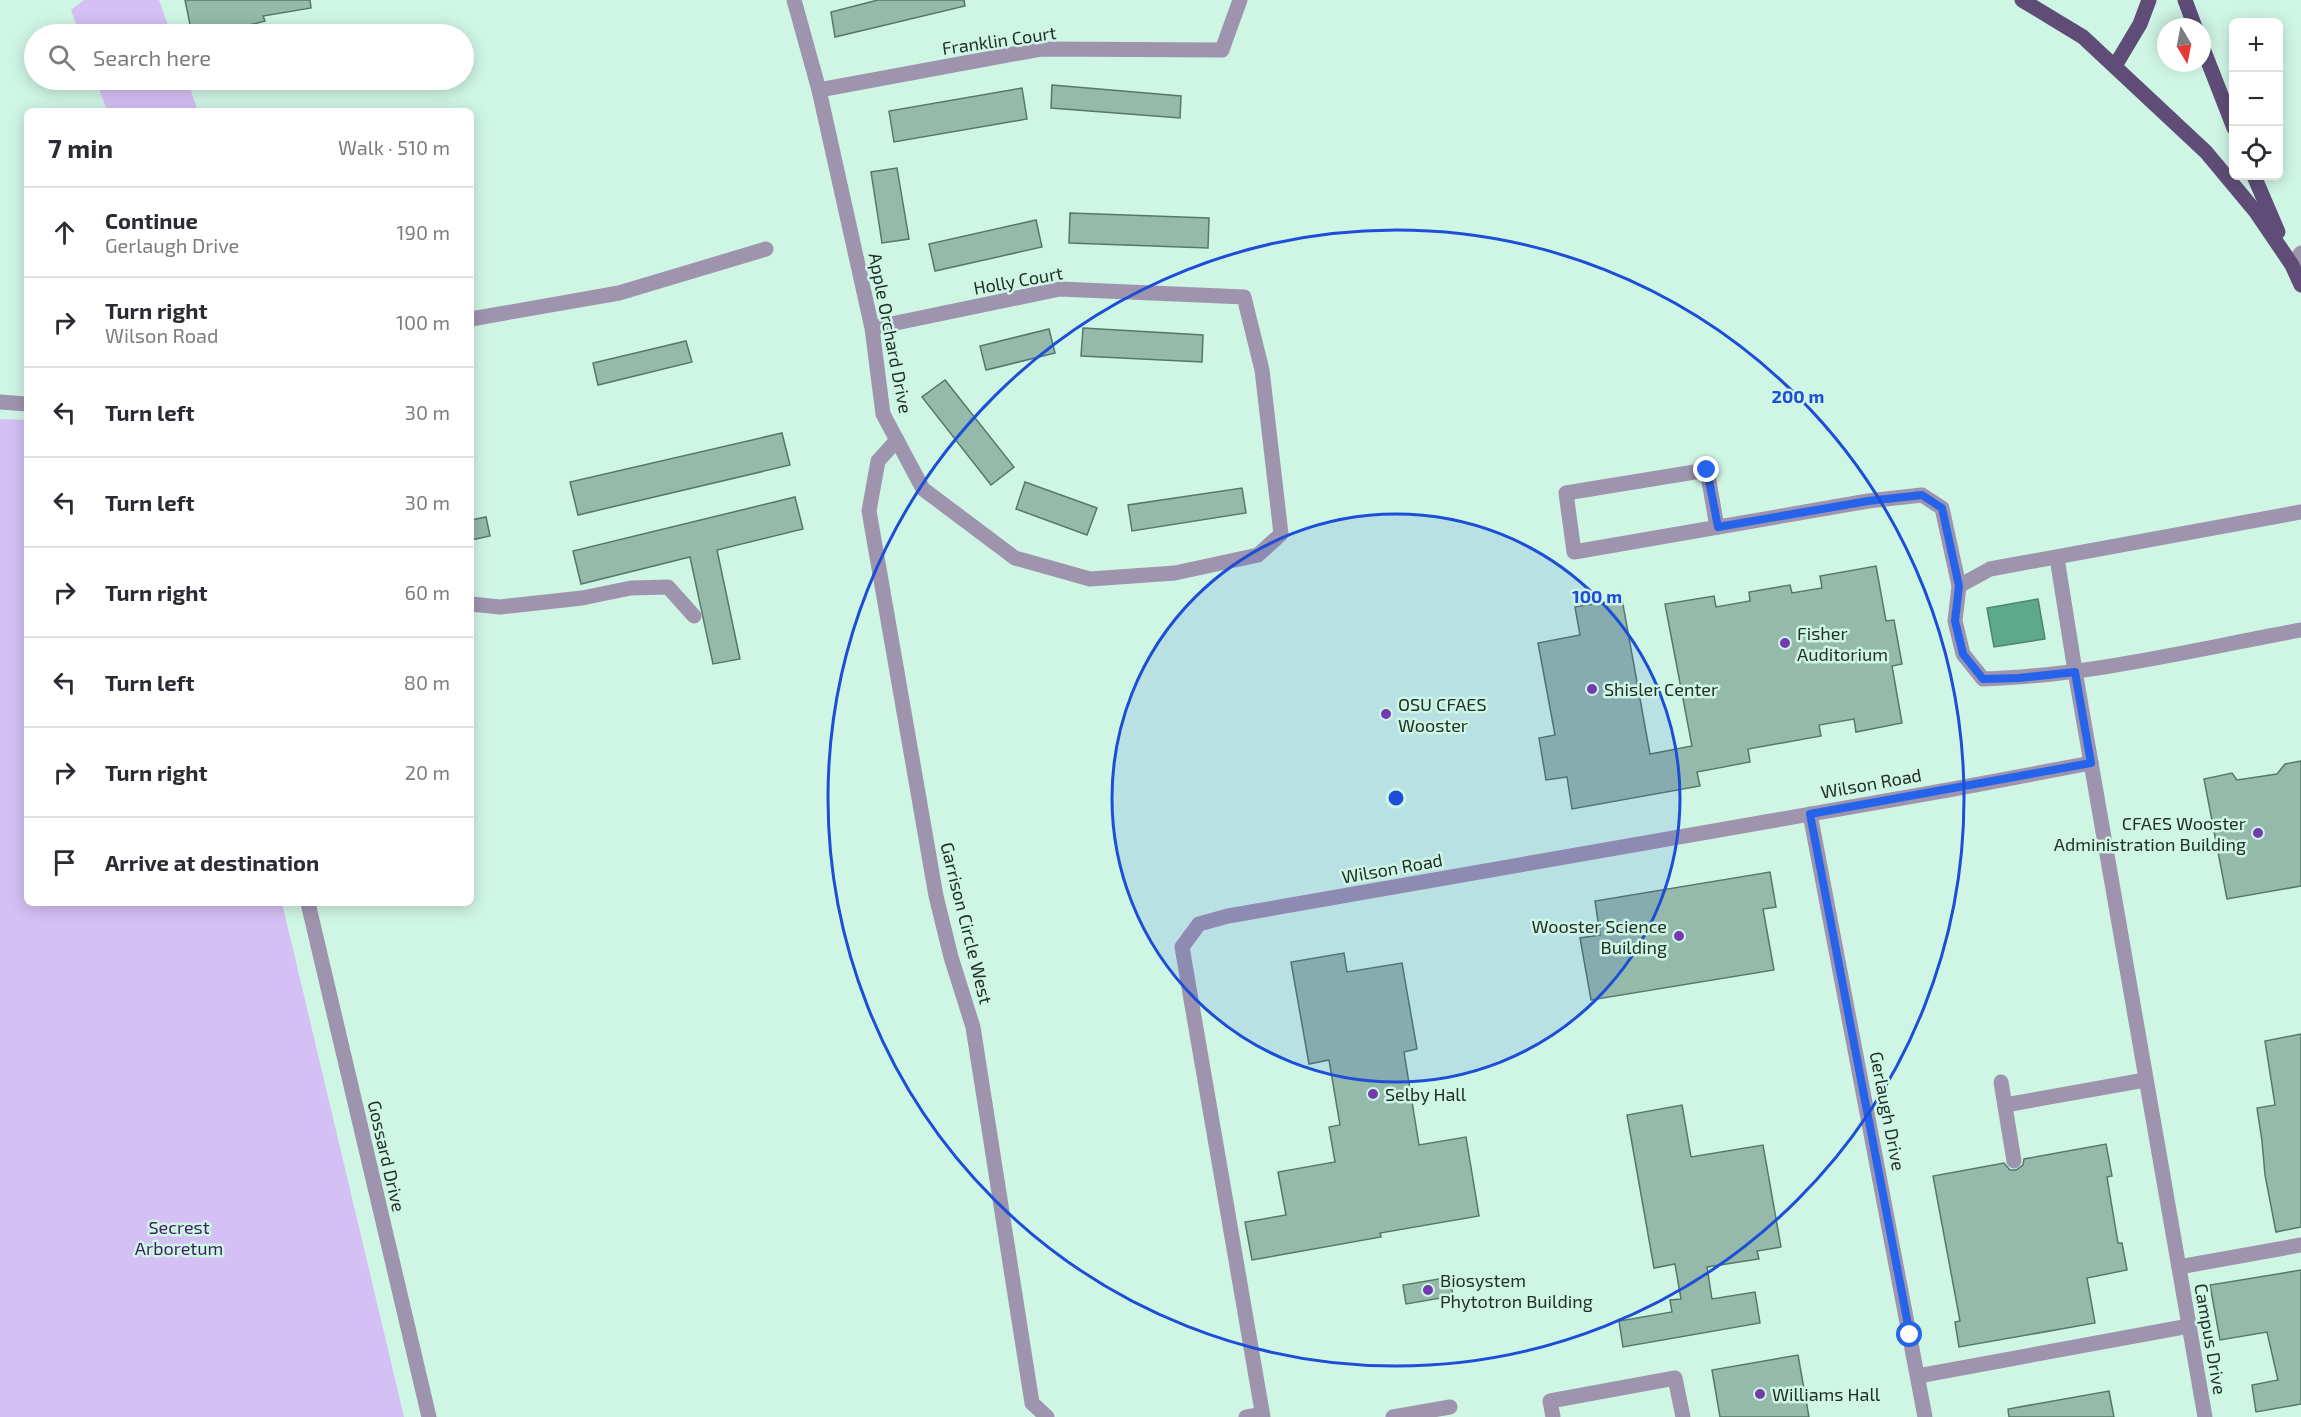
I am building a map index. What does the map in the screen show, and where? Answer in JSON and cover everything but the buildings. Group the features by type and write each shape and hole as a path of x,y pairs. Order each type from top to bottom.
{"main road":[{"path":"2022,0 2083,37 2206,152 2296,259"},
{"path":"2115,66 2140,24 2149,0"},
{"path":"2186,0 2192,18"},
{"path":"2211,69 2233,126"},
{"path":"2256,180 2296,259 2301,285"}],"street":[{"name":"Apple Orchard Drive","path":"794,0 819,90 872,328 883,414 923,489 1015,558 1090,579 1175,573 1258,555"},
{"name":"Franklin Court","path":"819,90 1041,49 1222,50 1240,0"},
{"path":"474,319 619,293 766,249"},
{"name":"Holly Court","path":"872,328 1060,289 1244,297 1262,370 1281,534 1258,555"},
{"path":"0,402 24,404"},
{"name":"Garrison Circle West","path":"897,440 878,461 869,511 936,896 951,957 973,1027 1032,1403 1047,1417"},
{"path":"1718,527 1707,470 1566,493 1574,552 1868,501 1922,495 1942,508 1959,586 1955,621 1963,654 1983,679 2075,672 2301,630"},
{"path":"1959,586 1990,569 2301,512"},
{"name":"Campus Drive","path":"2057,558 2145,1080 2205,1417"},
{"path":"474,604 500,607 547,600 582,598 631,588 668,587 694,616"},
{"name":"Wilson Road","path":"1263,1416 1182,947 1199,924 1228,915 2091,763"},
{"name":"Gerlaugh Drive","path":"1810,814 1925,1417"},
{"name":"Gossard Drive","path":"309,906 429,1417"},
{"path":"2005,1105 2145,1080"},
{"path":"2001,1082 2014,1161"},
{"path":"2179,1267 2301,1245"},
{"path":"1918,1376 2189,1326"},
{"path":"1553,1417 1550,1401 1675,1378 1683,1417"},
{"path":"1393,1417 1450,1407"},
{"path":"1246,1417 1263,1416"}],"green space":[{"path":"84,0 159,0 167,24 76,24 71,10"},
{"path":"100,90 191,90 197,108 106,108"},
{"name":"Secrest Arboretum","path":"0,419 24,420 24,906 283,906 404,1417 0,1417"}],"shaded area":[{"path":"2038,599 2045,639 1994,647 1987,608"}],"place":[{"name":"Fisher Auditorium","path":"1785,643"},
{"name":"Shisler Center","path":"1592,689"},
{"name":"OSU CFAES Wooster","path":"1386,714"},
{"name":"CFAES Wooster Administration Building","path":"2258,833"},
{"name":"Wooster Science Building","path":"1679,936"},
{"name":"Selby Hall","path":"1373,1094"},
{"name":"Biosystem Phytotron Building","path":"1428,1290"},
{"name":"Williams Hall","path":"1760,1394"}],"route":[{"path":"1707,470 1718,527 1868,501 1922,495 1942,508 1959,586 1955,621 1963,654 1983,679 2075,672 2091,763 1810,814 1910,1335"}]}
